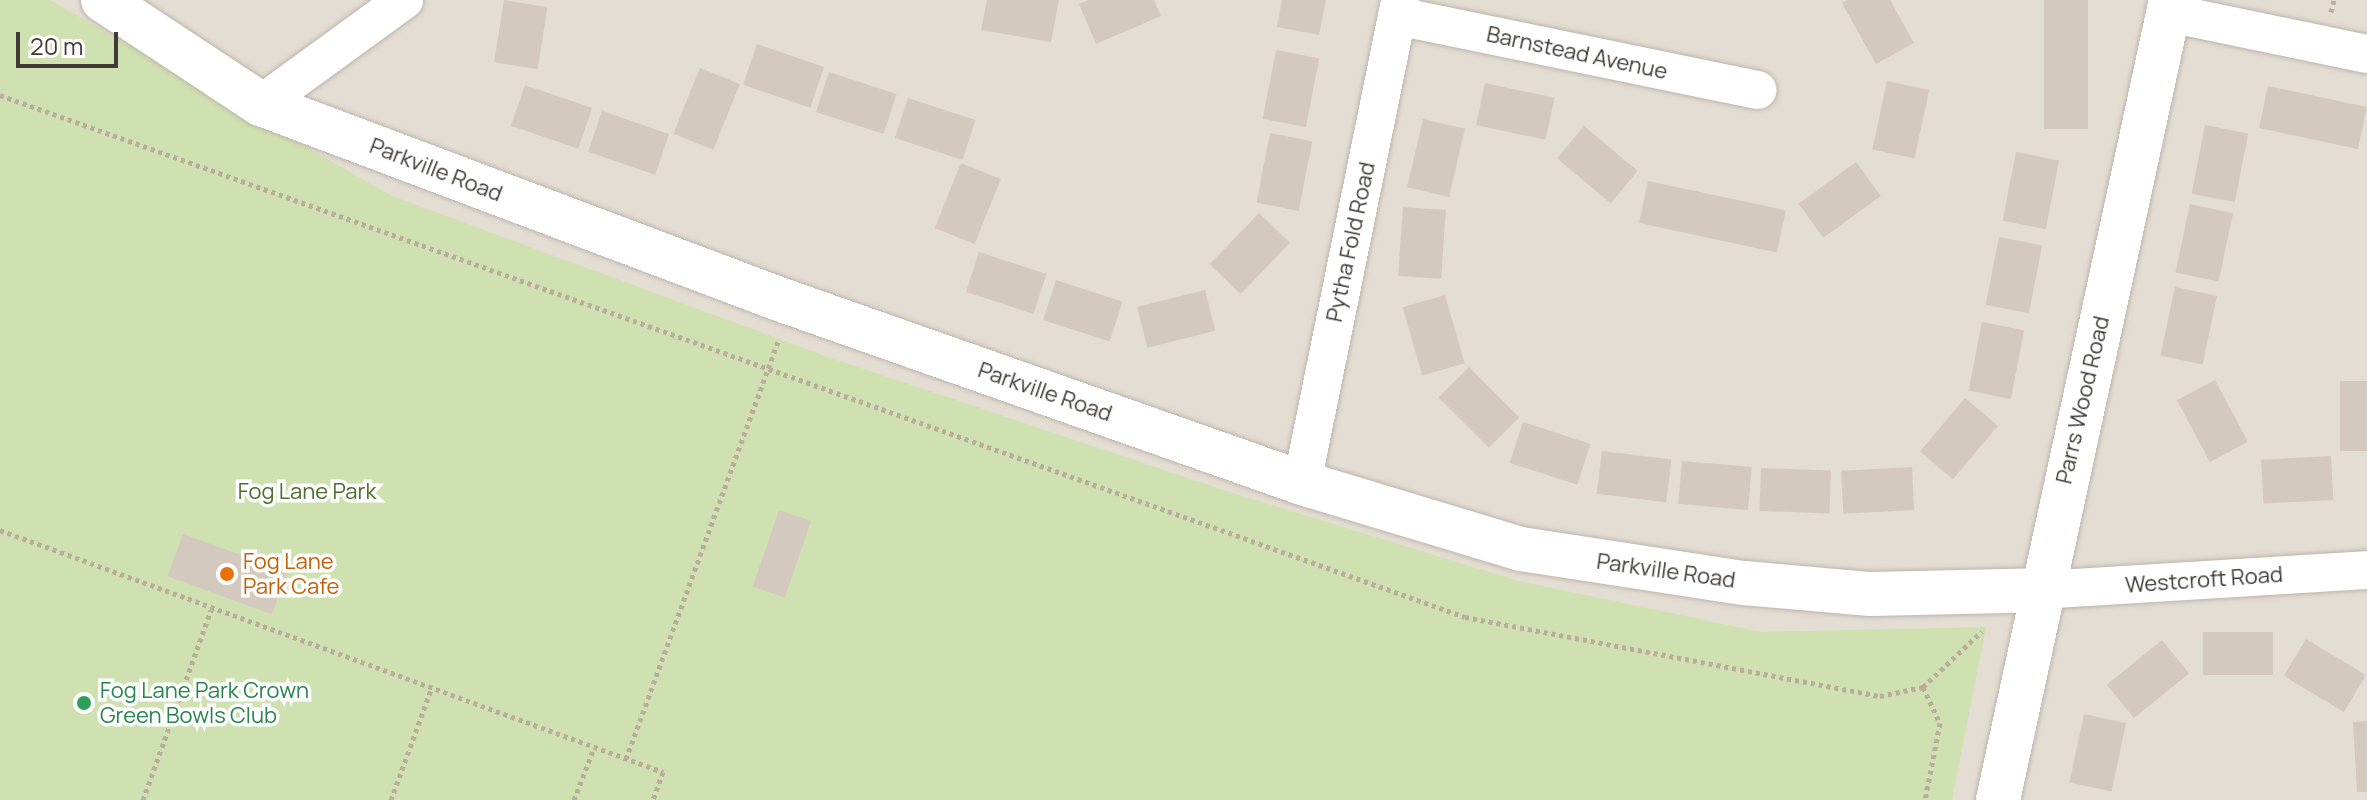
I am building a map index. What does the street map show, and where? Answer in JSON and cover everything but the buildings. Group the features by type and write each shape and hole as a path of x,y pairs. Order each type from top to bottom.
{"street":[{"name":"Parkville Road","path":"103,0 261,104 795,304 1302,483 1550,554 1744,583 1871,594 2026,591"},
{"path":"261,104 404,0"},
{"path":"2170,6 2367,54"},
{"name":"Parrs Wood Road","path":"1998,800 2026,591 2170,6"},
{"name":"Barnstead Avenue","path":"1399,8 1757,90"},
{"name":"Pytha Fold Road","path":"1302,483 1399,8"},
{"name":"Westcroft Road","path":"2026,591 2367,570"}],"path":[{"path":"0,95 1465,617 1880,696 1923,687 2026,591"},
{"path":"626,759 767,368 795,304"},
{"path":"0,530 211,610 663,772 653,800"},
{"path":"143,800 211,610"},
{"path":"391,800 432,687"},
{"path":"1923,687 1940,723 1925,800"},
{"path":"574,800 594,748"}],"shaded area":[{"path":"0,0 2367,0 2367,800 0,800"}],"green space":[{"name":"Fog Lane Park","path":"0,0 50,0 392,196 828,357 1236,494 1519,581 1761,632 1986,627 1952,800 0,800"}],"place":[{"name":"Fog Lane Park Cafe","path":"227,574"},
{"name":"Fog Lane Park Crown Green Bowls Club","path":"84,703"}]}
